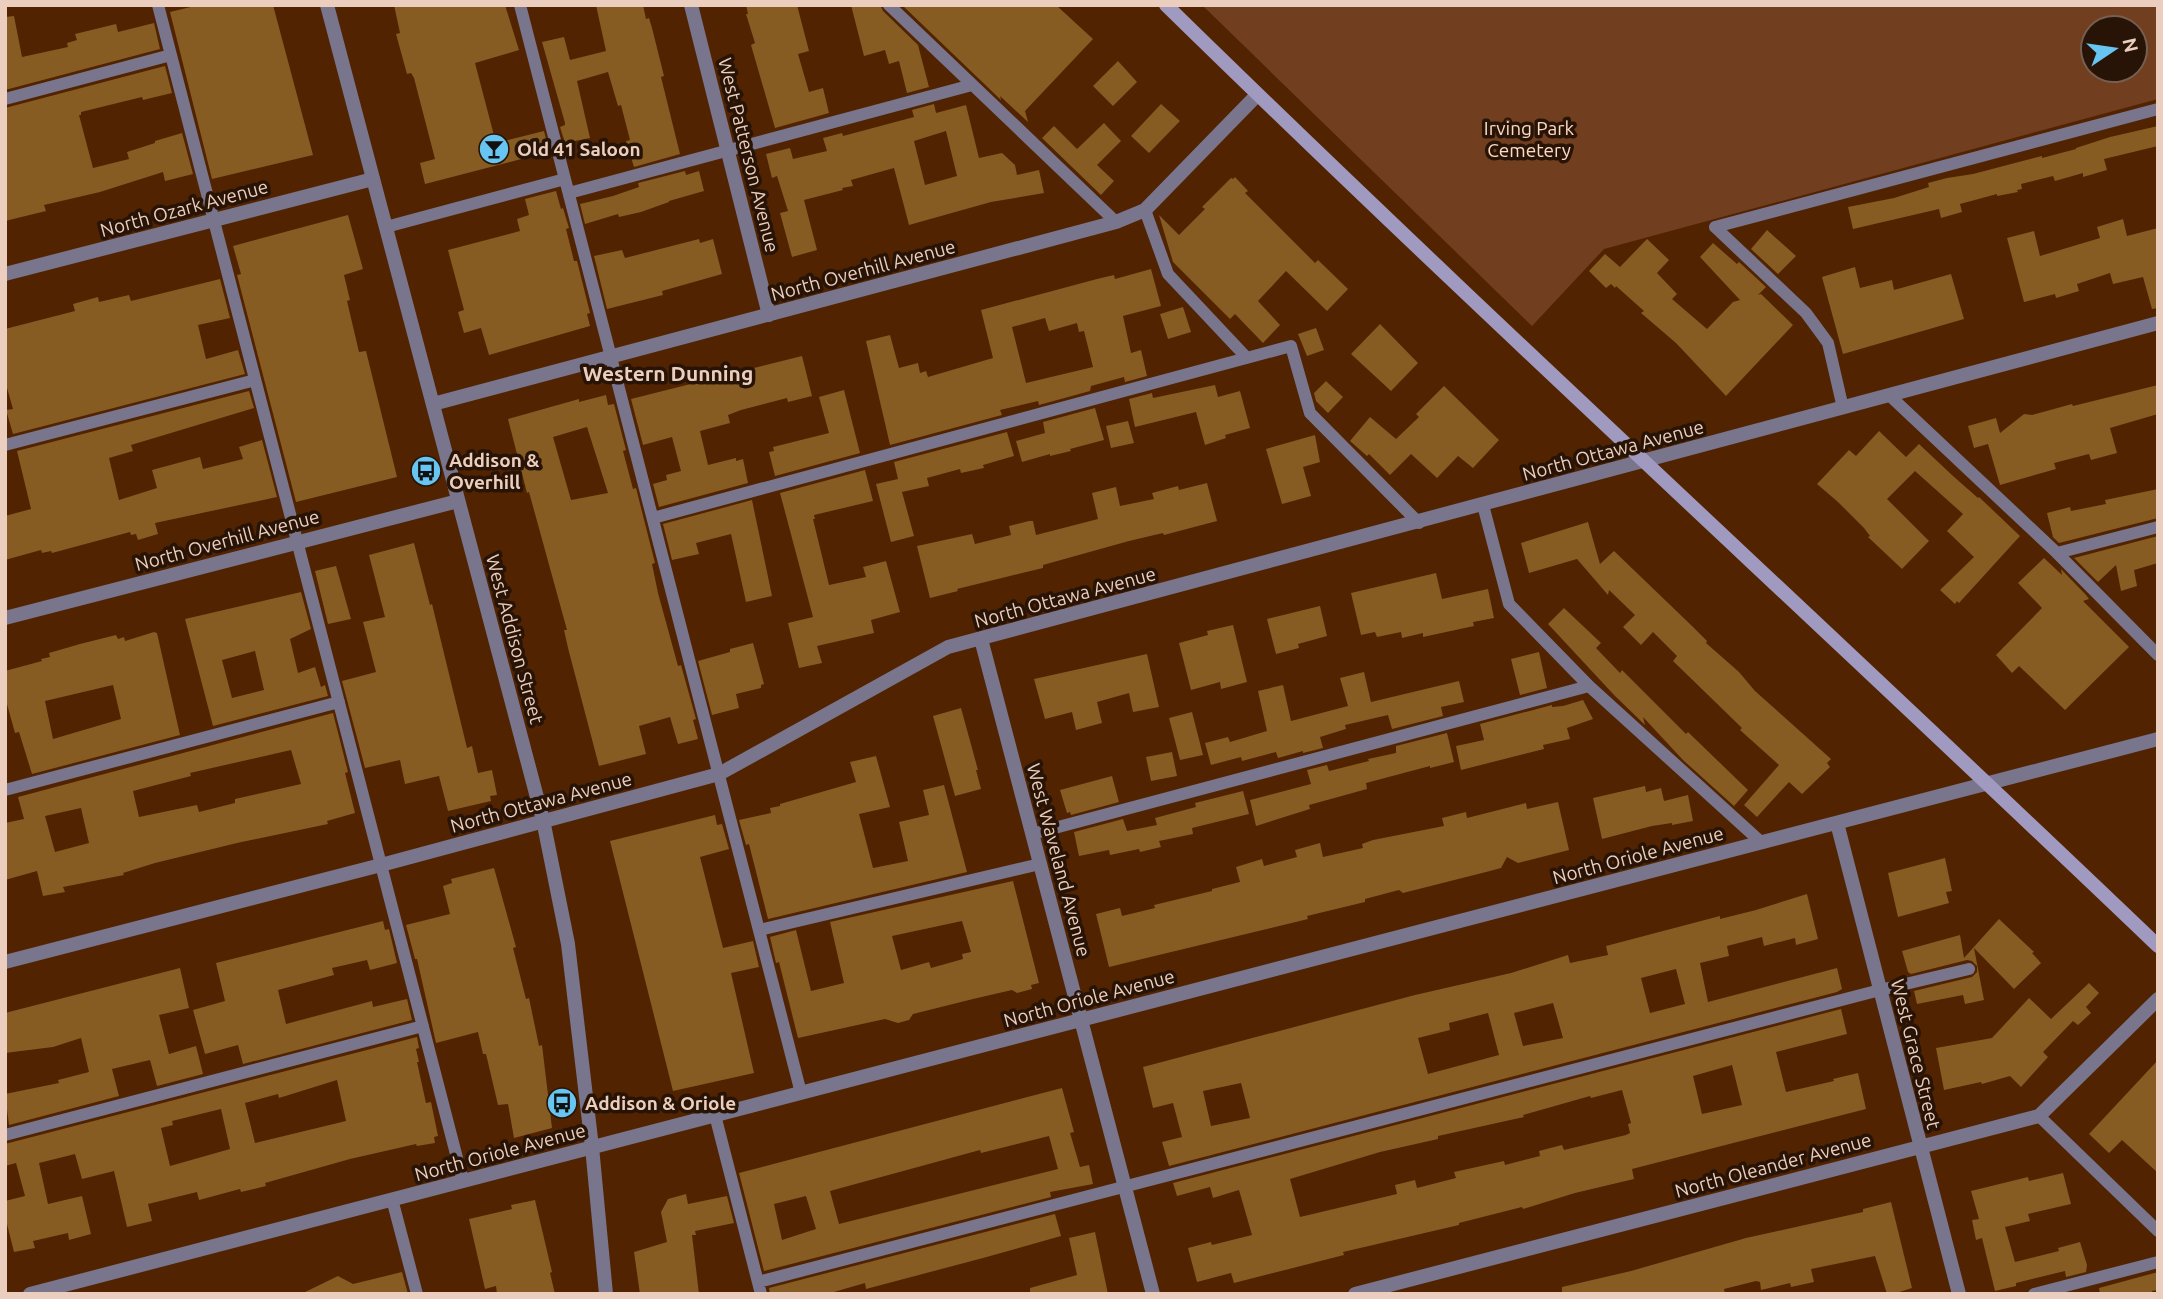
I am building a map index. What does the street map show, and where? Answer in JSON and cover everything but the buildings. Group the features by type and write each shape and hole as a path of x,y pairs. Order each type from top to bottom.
{"main road":[{"path":"1166,5 1643,462 1988,783 2158,946"}],"street":[{"name":"West Addison Street","path":"327,5 543,820 568,944 606,1294"},
{"name":"West Patterson Avenue","path":"691,5 769,315"},
{"name":"North Overhill Avenue","path":"433,404 1116,222 1145,211 1257,95"},
{"name":"North Ozark Avenue","path":"5,274 373,178"},
{"name":"North Ottawa Avenue","path":"5,962 719,774 948,647 2158,323"},
{"name":"North Overhill Avenue","path":"5,618 458,500"},
{"name":"West Waveland Avenue","path":"981,639 1153,1294"},
{"name":"North Oriole Avenue","path":"30,1294 2158,739"},
{"name":"West Grace Street","path":"1837,823 1959,1294"},
{"name":"North Oleander Avenue","path":"1356,1294 2039,1116 2158,999"}],"lane":[{"path":"158,5 463,1181"},
{"path":"520,5 802,1093"},
{"path":"889,5 1116,222"},
{"path":"5,99 171,55"},
{"path":"569,193 972,85"},
{"path":"1843,408 1828,343 1806,313 1716,227 2158,109"},
{"path":"386,227 565,179"},
{"path":"1145,211 1168,274 1247,358"},
{"path":"653,518 1291,346 1310,413 1419,523"},
{"path":"5,445 255,380"},
{"path":"1889,395 2057,553 2158,655"},
{"path":"1483,505 1509,604 1589,686 1762,843"},
{"path":"2057,553 2158,527"},
{"path":"1032,834 1589,686"},
{"path":"5,790 339,702"},
{"path":"759,930 1040,864"},
{"path":"715,1115 760,1288 1125,1187 1969,969"},
{"path":"5,1135 423,1026"},
{"path":"2039,1116 2158,1231"},
{"path":"392,1199 417,1294"},
{"path":"2034,1294 2158,1262"}],"green space":[{"name":"Irving Park Cemetery","path":"1202,5 2158,5 2158,99 1604,249 1532,326"}],"place":[{"name":"Old 41 Saloon","path":"494,149"},
{"name":"Addison & Overhill","path":"426,471"},
{"name":"Addison & Oriole","path":"562,1103"}],"district":[{"name":"Western Dunning","path":"668,374"}]}
